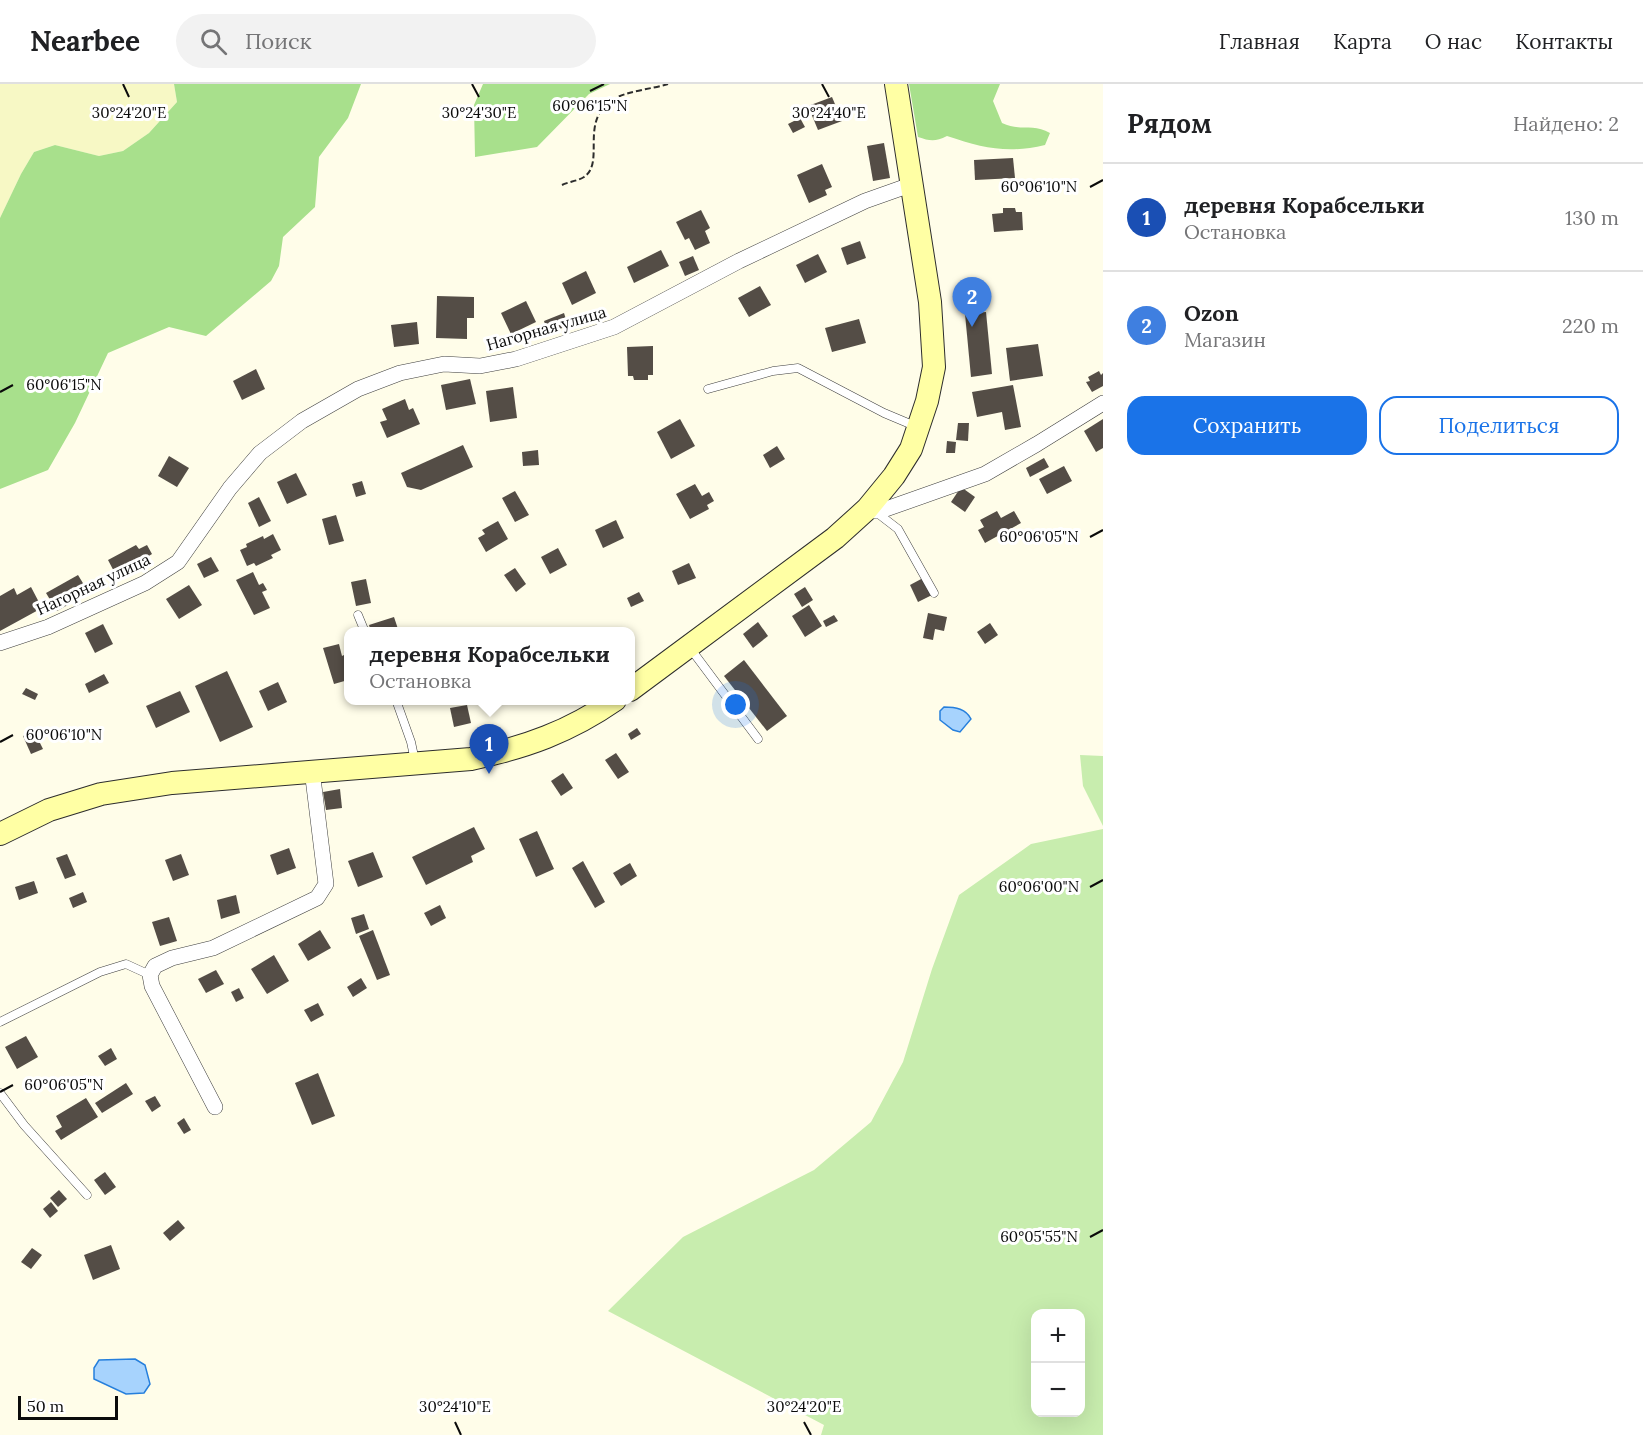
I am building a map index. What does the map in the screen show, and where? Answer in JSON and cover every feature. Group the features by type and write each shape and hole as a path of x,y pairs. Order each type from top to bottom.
{"main road":[{"path":"635,686 871,510 911,449 927,401 934,367 930,302 896,84"},
{"path":"0,834 49,810 100,794 172,783 471,759 521,747 573,726 607,705"}],"street":[{"name":"Нагорная улица","path":"0,643 48,627 134,588 178,562 230,488 260,453 302,421 358,389 400,373 433,366 444,364 480,366 516,358 614,327 770,246 865,201 913,184"},
{"path":"871,510 886,509 985,474 1103,403"},
{"path":"215,1107 152,986 150,975 155,966 172,958 213,948 317,898 323,891 326,884 312,770"}],"lane":[{"path":"708,388 773,371 798,368 884,413 919,428"},
{"path":"871,510 898,529 934,593"},
{"path":"358,615 363,627"},
{"path":"689,646 758,739"},
{"path":"398,705 411,742 415,763"},
{"path":"0,1022 109,969 126,964 150,975"},
{"path":"0,1093 24,1125 87,1195"}],"path":[{"path":"562,184 584,177 591,167 595,136 594,121 602,108 615,98 668,84"}],"green space":[{"path":"0,84 174,84 177,102 149,133 123,151 99,156 55,145 34,152 0,218"},
{"path":"174,84 361,84 348,118 319,157 315,207 283,237 279,266 271,281 206,336 169,327 108,353 75,423 48,470 0,489 0,218 34,152 55,145 99,156 123,151 149,133 177,102"},
{"path":"483,84 610,84 589,94 537,147 475,157 474,105"},
{"path":"909,84 1000,84 993,101 1002,123 1015,127 1038,128 1050,133 1045,145 1019,149 972,144 947,136 933,140 918,137"},
{"path":"1080,755 1103,756 1103,826 1083,786"},
{"path":"1103,829 1103,1435 821,1435 824,1425 608,1311 683,1237 814,1170 871,1122 903,1062 932,969 959,895 1031,844"}],"water":[{"path":"944,707 960,709 971,719 960,732 953,730 940,720 940,711"},
{"path":"135,1359 145,1365 150,1384 144,1393 126,1394 94,1379 94,1368 99,1360"}],"building":[{"path":"832,97 842,121 818,130 808,106"},
{"path":"800,118 805,127 793,133 788,124"},
{"path":"884,143 890,178 873,181 867,146"},
{"path":"1013,158 1015,178 975,180 974,160"},
{"path":"822,164 832,187 825,190 827,195 809,203 797,175"},
{"path":"1003,208 1015,208 1016,212 1022,212 1023,230 994,232 992,214 1003,213"},
{"path":"701,210 710,228 705,231 710,243 695,250 689,238 685,240 676,222"},
{"path":"860,241 866,258 847,265 841,248"},
{"path":"661,250 669,266 634,283 627,267"},
{"path":"818,254 827,272 805,283 796,265"},
{"path":"693,256 699,270 685,276 679,262"},
{"path":"586,271 596,293 572,305 562,283"},
{"path":"760,286 771,305 749,317 738,298"},
{"path":"437,296 474,297 474,318 467,318 467,339 436,338"},
{"path":"526,301 536,322 511,334 501,313"},
{"path":"986,312 992,374 971,377 965,314"},
{"path":"564,313 568,326 548,333 544,321"},
{"path":"859,319 866,343 832,352 825,328"},
{"path":"417,322 419,344 394,347 391,325"},
{"path":"1038,344 1043,376 1010,381 1006,348"},
{"path":"653,346 653,375 648,375 648,380 634,380 633,376 628,376 627,347"},
{"path":"256,369 265,389 242,400 233,381"},
{"path":"1099,371 1101,375 1103,373 1103,386 1092,392 1086,382 1090,381 1088,377"},
{"path":"470,379 476,404 446,410 441,385"},
{"path":"1013,385 1021,427 1005,430 1002,412 977,417 972,392"},
{"path":"513,387 517,418 490,422 486,391"},
{"path":"405,399 409,410 413,408 420,424 387,438 380,422 387,420 382,409"},
{"path":"680,419 695,446 671,459 657,432"},
{"path":"1103,419 1103,448 1096,452 1084,431"},
{"path":"958,423 969,423 968,441 956,440"},
{"path":"947,441 956,442 955,453 946,453"},
{"path":"463,445 473,467 421,490 407,487 401,473"},
{"path":"777,446 785,459 770,468 763,455"},
{"path":"538,450 539,465 523,466 522,452"},
{"path":"169,456 189,468 177,487 158,476"},
{"path":"1044,458 1049,467 1030,477 1026,468"},
{"path":"1064,466 1072,481 1047,494 1039,479"},
{"path":"296,473 307,495 287,504 277,482"},
{"path":"362,481 366,494 356,497 352,484"},
{"path":"695,484 702,496 709,492 714,501 707,505 709,509 690,519 676,494"},
{"path":"961,487 975,497 965,512 951,502"},
{"path":"515,491 529,515 515,522 502,498"},
{"path":"259,497 271,521 259,527 248,503"},
{"path":"997,511 1001,518 1014,511 1021,523 985,543 978,530 984,527 980,520"},
{"path":"336,515 344,541 329,545 322,519"},
{"path":"616,520 624,538 603,548 595,530"},
{"path":"498,521 508,539 486,552 478,538 485,534 482,530"},
{"path":"273,534 281,550 271,555 273,558 256,566 254,563 247,566 240,550 247,547 246,544"},
{"path":"136,545 139,549 147,545 152,554 144,559 147,564 118,579 108,560"},
{"path":"558,548 567,565 550,574 541,557"},
{"path":"211,557 219,571 204,578 197,564"},
{"path":"689,563 696,578 678,585 672,571"},
{"path":"515,568 526,584 516,592 504,575"},
{"path":"253,572 259,585 263,583 267,590 262,592 270,608 254,615 236,580"},
{"path":"78,575 89,593 57,611 46,593"},
{"path":"923,578 932,595 918,602 910,585"},
{"path":"366,579 371,603 356,606 351,582"},
{"path":"189,585 202,605 179,619 166,599"},
{"path":"31,587 42,608 0,631 0,596 14,588 17,595"},
{"path":"805,587 813,600 802,607 794,594"},
{"path":"639,592 644,601 631,607 627,598"},
{"path":"809,605 822,626 805,637 792,616"},
{"path":"928,613 947,617 944,631 935,629 933,640 923,638"},
{"path":"834,615 838,621 826,627 823,621"},
{"path":"394,617 397,627 370,627 369,625"},
{"path":"758,622 768,636 753,648 743,634"},
{"path":"990,623 998,635 985,644 977,632"},
{"path":"103,624 113,644 95,653 85,633"},
{"path":"339,644 342,656 344,655 344,681 334,684 323,648"},
{"path":"744,660 787,716 767,731 724,676"},
{"path":"227,671 253,727 220,742 195,686"},
{"path":"104,674 109,683 89,693 85,684"},
{"path":"278,682 287,702 268,711 259,691"},
{"path":"26,688 38,694 35,700 22,694"},
{"path":"180,691 190,712 156,728 146,706"},
{"path":"467,705 471,723 454,727 450,708"},
{"path":"637,728 641,734 631,740 628,734"},
{"path":"34,731 43,749 31,754 23,736"},
{"path":"616,753 629,772 618,779 605,760"},
{"path":"563,773 573,788 561,796 551,781"},
{"path":"340,789 342,808 326,810 323,792"},
{"path":"474,827 485,849 471,856 473,862 426,885 412,857"},
{"path":"537,831 554,869 536,877 519,839"},
{"path":"289,848 296,868 277,875 270,855"},
{"path":"373,852 383,877 358,887 348,861"},
{"path":"67,854 76,875 65,879 56,858"},
{"path":"181,854 189,875 173,881 165,860"},
{"path":"583,861 605,902 595,908 572,868"},
{"path":"630,863 637,876 621,886 613,873"},
{"path":"34,881 38,893 19,900 15,887"},
{"path":"83,892 87,902 73,908 69,898"},
{"path":"236,895 240,913 221,919 217,900"},
{"path":"440,905 446,918 431,926 424,913"},
{"path":"364,914 369,929 356,934 351,918"},
{"path":"169,917 177,941 160,946 152,922"},
{"path":"320,930 331,948 308,961 298,944"},
{"path":"373,930 390,975 377,980 359,936"},
{"path":"274,955 289,981 267,994 251,969"},
{"path":"216,970 224,984 206,993 198,979"},
{"path":"361,978 367,988 353,997 347,987"},
{"path":"239,988 244,998 236,1002 231,992"},
{"path":"318,1003 324,1015 311,1022 304,1010"},
{"path":"26,1036 38,1057 17,1069 5,1047"},
{"path":"111,1048 117,1059 105,1066 98,1056"},
{"path":"318,1073 335,1116 312,1125 295,1083"},
{"path":"126,1083 133,1094 102,1113 95,1103"},
{"path":"155,1096 161,1106 152,1112 145,1101"},
{"path":"86,1098 98,1117 61,1140 55,1131 62,1127 56,1116"},
{"path":"184,1118 191,1130 184,1134 177,1123"},
{"path":"105,1172 116,1187 105,1195 94,1180"},
{"path":"59,1190 67,1199 58,1207 50,1198"},
{"path":"51,1202 58,1211 50,1218 43,1209"},
{"path":"178,1220 185,1228 170,1241 163,1233"},
{"path":"111,1245 120,1269 93,1280 84,1255"},
{"path":"32,1248 42,1255 31,1269 21,1262"}],"place":[{"name":"Ozon","path":"972,327"},
{"name":"деревня Корабсельки","path":"489,774"}]}
